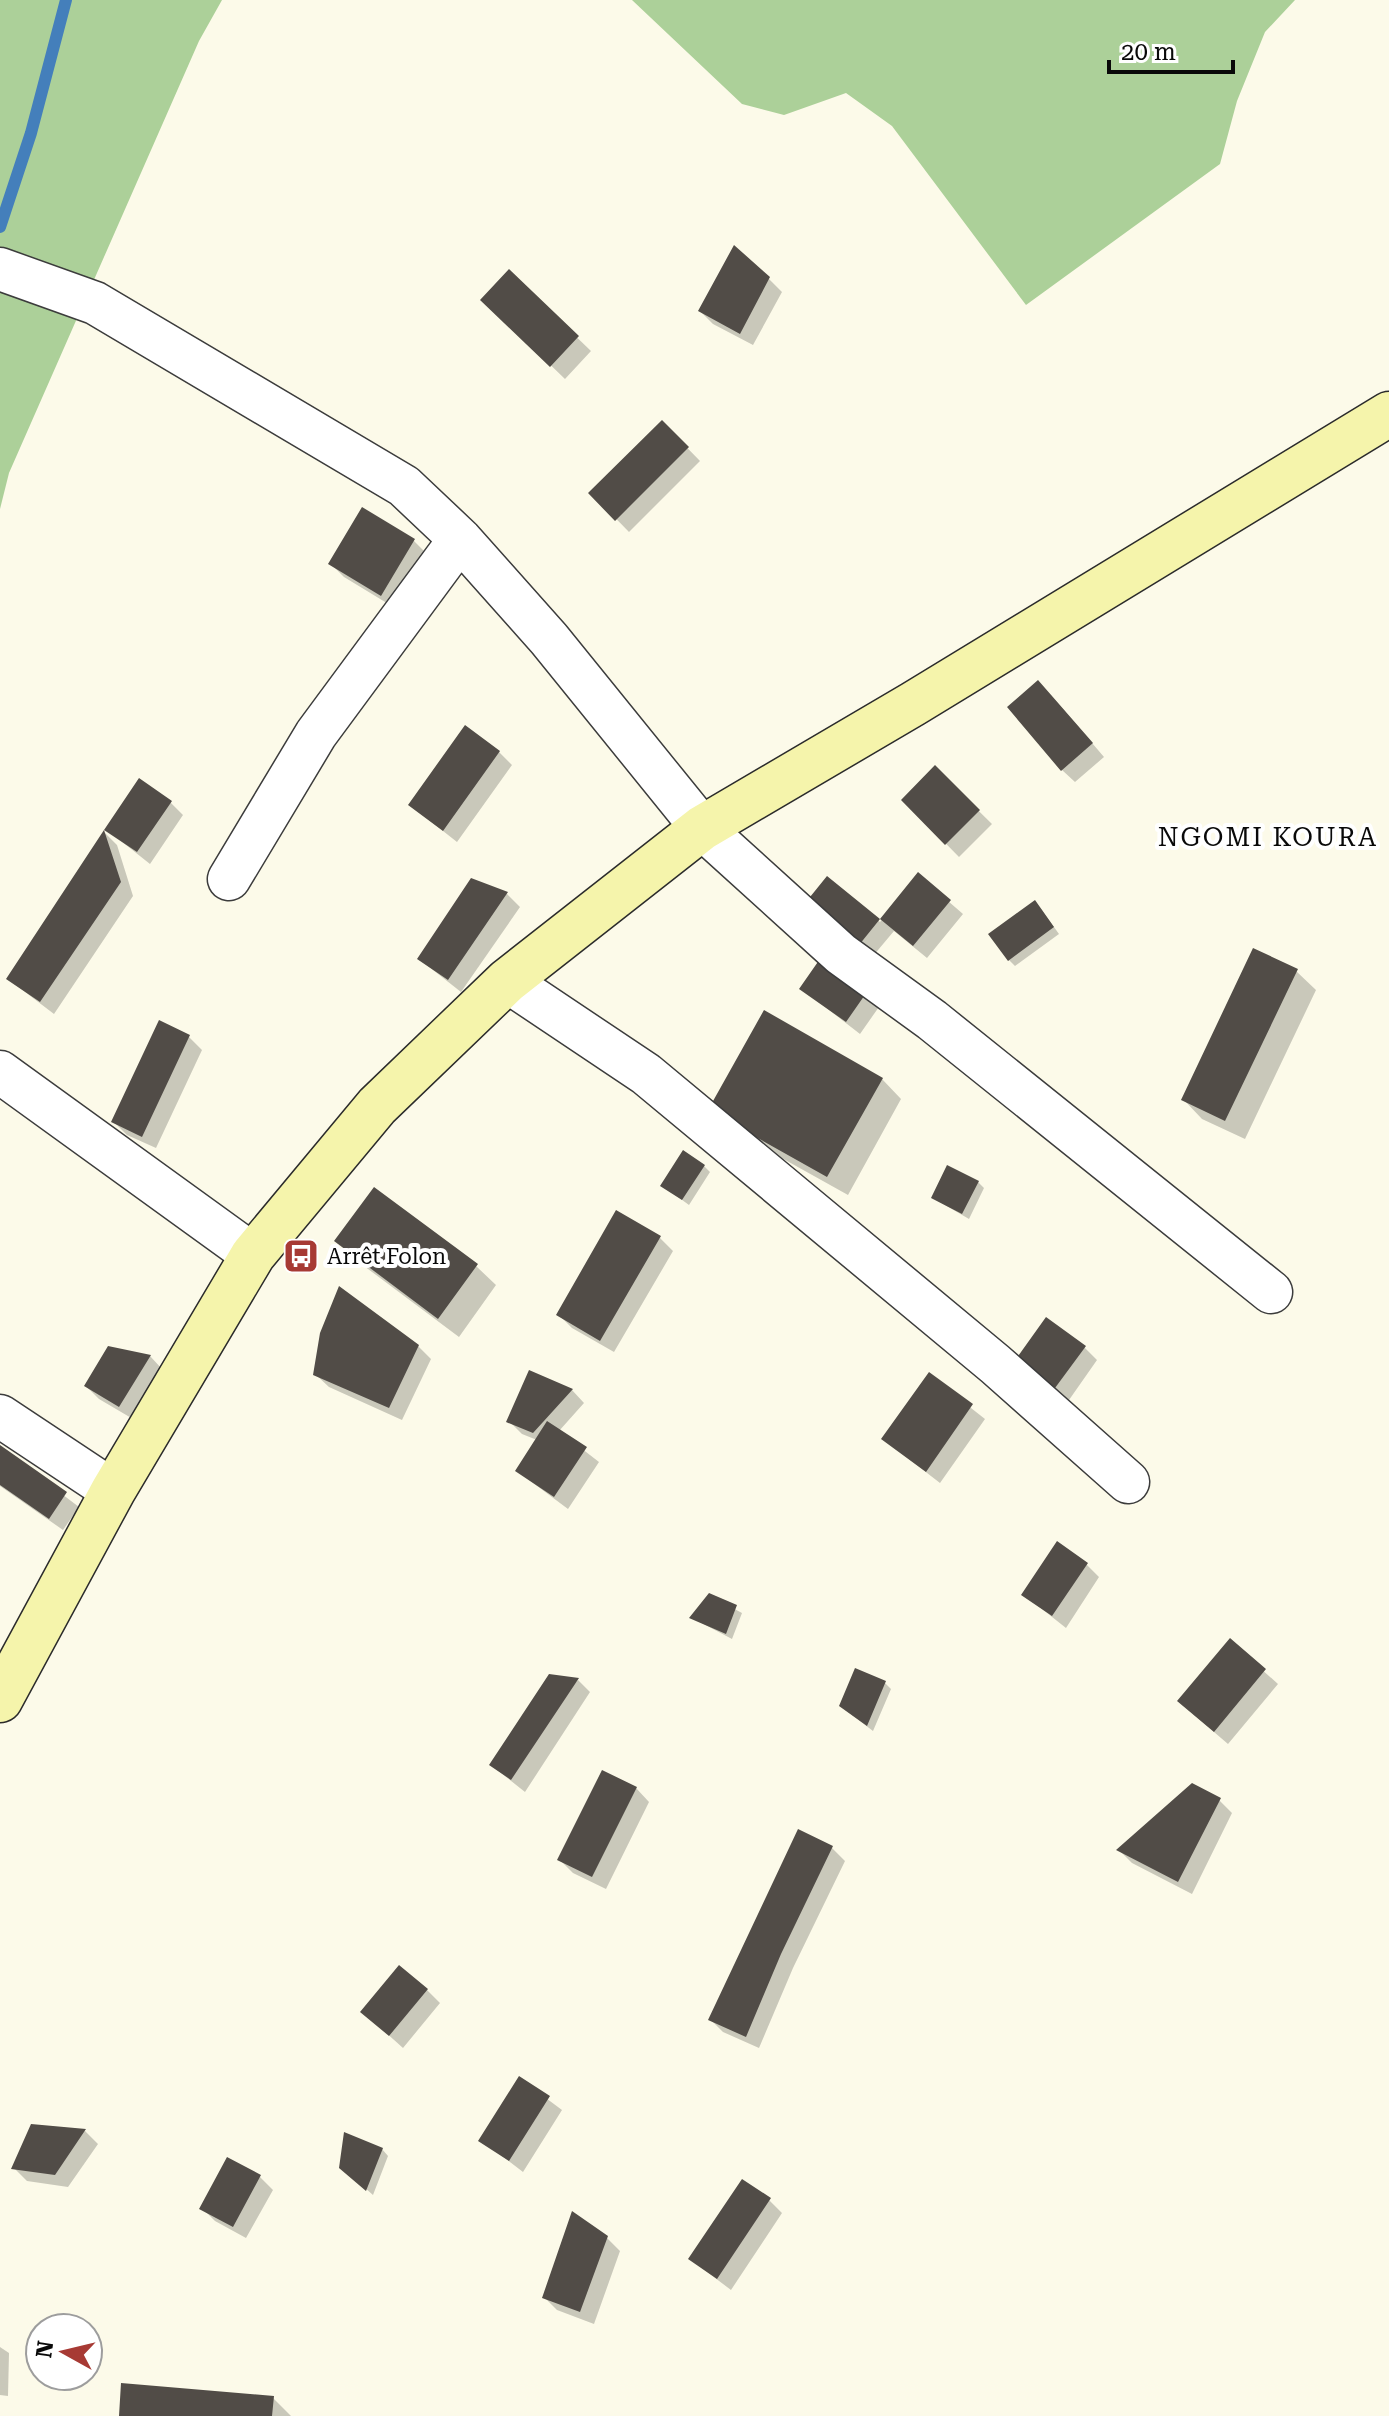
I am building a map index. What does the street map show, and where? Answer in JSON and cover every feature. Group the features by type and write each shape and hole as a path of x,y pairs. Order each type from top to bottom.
{"street":[{"path":"13,272 95,303 404,486 460,539 549,639 702,828 841,954 932,1020 1271,1292"},
{"path":"0,1700 113,1491 253,1255 377,1106 507,981 702,828 913,704 1389,414"},
{"path":"229,879 316,734 460,539"},
{"path":"507,981 646,1074 995,1364 1128,1482"},
{"path":"0,1072 253,1255"},
{"path":"0,1416 113,1491"}],"green space":[{"path":"0,0 222,0 199,41 9,473 0,509"},
{"path":"632,0 1295,0 1265,32 1237,101 1220,164 1026,305 892,126 846,93 784,115 742,104"}],"building":[{"path":"734,245 770,277 740,334 698,311"},
{"path":"509,269 579,336 550,367 480,300"},
{"path":"662,420 689,447 615,521 588,493"},
{"path":"362,507 415,539 381,596 328,564"},
{"path":"1038,680 1093,743 1061,771 1007,707"},
{"path":"465,725 500,751 443,831 408,805"},
{"path":"935,765 980,810 945,845 901,800"},
{"path":"139,778 172,801 137,852 104,830"},
{"path":"104,830 121,882 40,1002 6,979"},
{"path":"918,872 951,900 913,946 880,919"},
{"path":"827,876 880,919 859,945 806,902"},
{"path":"471,878 508,892 448,980 417,959"},
{"path":"1035,900 1054,927 1008,961 988,934"},
{"path":"1253,948 1298,969 1225,1121 1181,1100"},
{"path":"822,956 869,989 846,1022 799,989"},
{"path":"764,1010 883,1078 827,1177 708,1110"},
{"path":"159,1020 190,1035 142,1137 111,1122"},
{"path":"683,1150 705,1165 682,1200 660,1186"},
{"path":"947,1165 979,1181 962,1214 931,1198"},
{"path":"374,1187 478,1264 438,1319 334,1241"},
{"path":"616,1210 661,1236 600,1341 556,1315"},
{"path":"339,1286 419,1345 389,1408 313,1375 320,1333"},
{"path":"1046,1317 1086,1346 1055,1388 1016,1359"},
{"path":"108,1346 151,1355 119,1407 84,1386"},
{"path":"529,1370 573,1389 533,1433 506,1422"},
{"path":"929,1372 973,1404 926,1472 881,1439"},
{"path":"547,1421 587,1447 554,1497 515,1471"},
{"path":"0,1445 67,1492 49,1519 0,1485"},
{"path":"1057,1541 1088,1563 1052,1616 1021,1595"},
{"path":"709,1593 737,1605 726,1634 689,1618"},
{"path":"1230,1638 1266,1669 1214,1732 1177,1701"},
{"path":"855,1668 886,1681 867,1726 839,1706"},
{"path":"549,1674 579,1678 511,1780 489,1765"},
{"path":"602,1770 637,1787 592,1877 557,1860"},
{"path":"1192,1783 1221,1798 1178,1882 1116,1850"},
{"path":"798,1829 833,1846 781,1954 746,2037 708,2020"},
{"path":"399,1965 428,1989 389,2036 360,2012"},
{"path":"519,2076 550,2096 509,2161 478,2141"},
{"path":"31,2124 86,2129 55,2175 11,2169"},
{"path":"344,2132 383,2148 366,2191 339,2168"},
{"path":"227,2157 261,2175 233,2227 199,2209"},
{"path":"742,2179 771,2198 717,2279 688,2259"},
{"path":"572,2211 608,2236 580,2312 542,2298"},
{"path":"121,2383 274,2396 272,2416 119,2416"}],"waterway":[{"path":"0,227 31,133 66,0"}],"place":[{"name":"Arrêt Folon","path":"301,1256"}],"district":[{"name":"NGOMI KOURA","path":"1268,837"}]}
